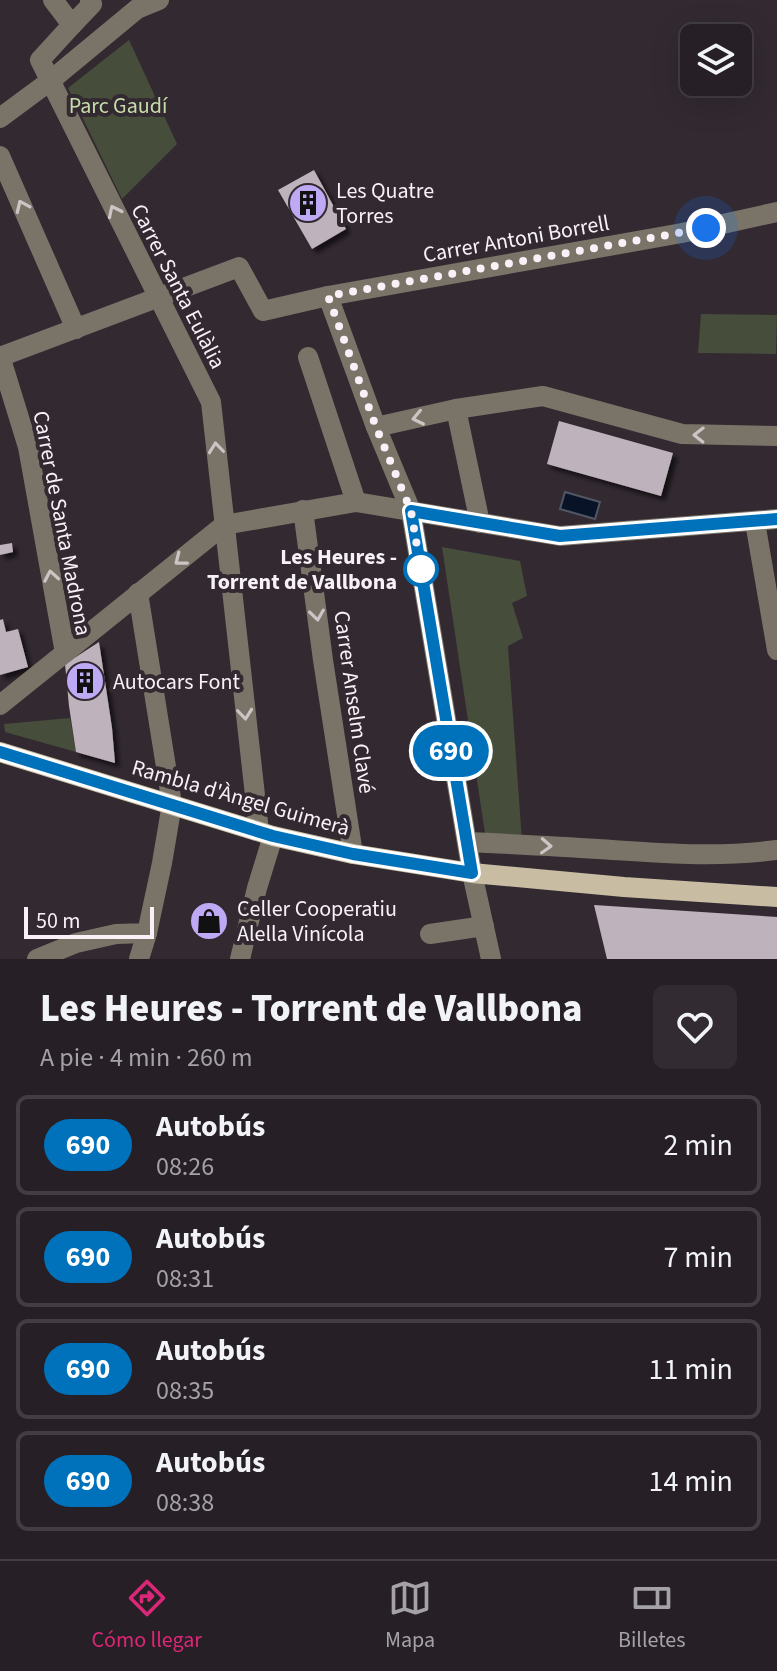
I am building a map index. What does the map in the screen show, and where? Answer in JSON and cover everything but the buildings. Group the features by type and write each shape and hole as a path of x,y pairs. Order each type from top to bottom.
{"main road":[{"name":"Rambla d'Àngel Guimerà","path":"0,752 266,834 353,854 472,873 777,897"}],"street":[{"path":"53,0 72,25"},
{"path":"50,81 40,60 92,4 90,0"},
{"path":"0,118 50,81 134,5 159,0"},
{"name":"Carrer Santa Eulàlia","path":"50,81 211,402 224,525 266,834"},
{"path":"0,156 76,329"},
{"name":"Carrer Antoni Borrell","path":"157,297 239,267 263,311 328,296 682,233 777,212"},
{"path":"328,296 411,511 472,873 491,959"},
{"path":"0,357 157,297"},
{"name":"Carrer de Santa Madrona","path":"0,357 28,447 65,653"},
{"path":"308,357 356,502"},
{"path":"376,427 456,409 543,396 682,434 777,436"},
{"path":"456,409 480,523"},
{"path":"0,705 224,525 356,502 560,536 777,519"},
{"name":"Carrer Anselm Clavé","path":"303,510 353,854"},
{"path":"755,522 777,650"},
{"path":"138,593 172,804 162,863 139,959"},
{"path":"240,959 266,834"},
{"path":"468,842 687,856 740,855 777,850"},
{"path":"430,934 484,926"},
{"path":"37,959 76,943 116,934 147,933"}],"green space":[{"name":"Parc Gaudí","path":"129,40 177,144 122,199 68,88"},
{"path":"701,314 777,315 776,354 698,353"},
{"path":"442,547 520,561 527,596 512,603 523,638 508,646 522,841 486,840"},
{"path":"70,718 76,752 5,732 4,724"}],"water":[{"path":"565,492 600,502 595,519 560,509"}],"bus line":[{"name":"690","path":"0,752 273,836 353,854 472,873 411,511 560,536 777,519"}],"place":[{"name":"Les Quatre Torres","path":"308,203"},
{"name":"Les Heures - Torrent de Vallbona","path":"421,569"},
{"name":"Autocars Font","path":"85,681"},
{"name":"Celler Cooperatiu Alella Vinícola","path":"209,921"}],"route":[{"path":"421,569 411,511 328,296 706,228"}]}
